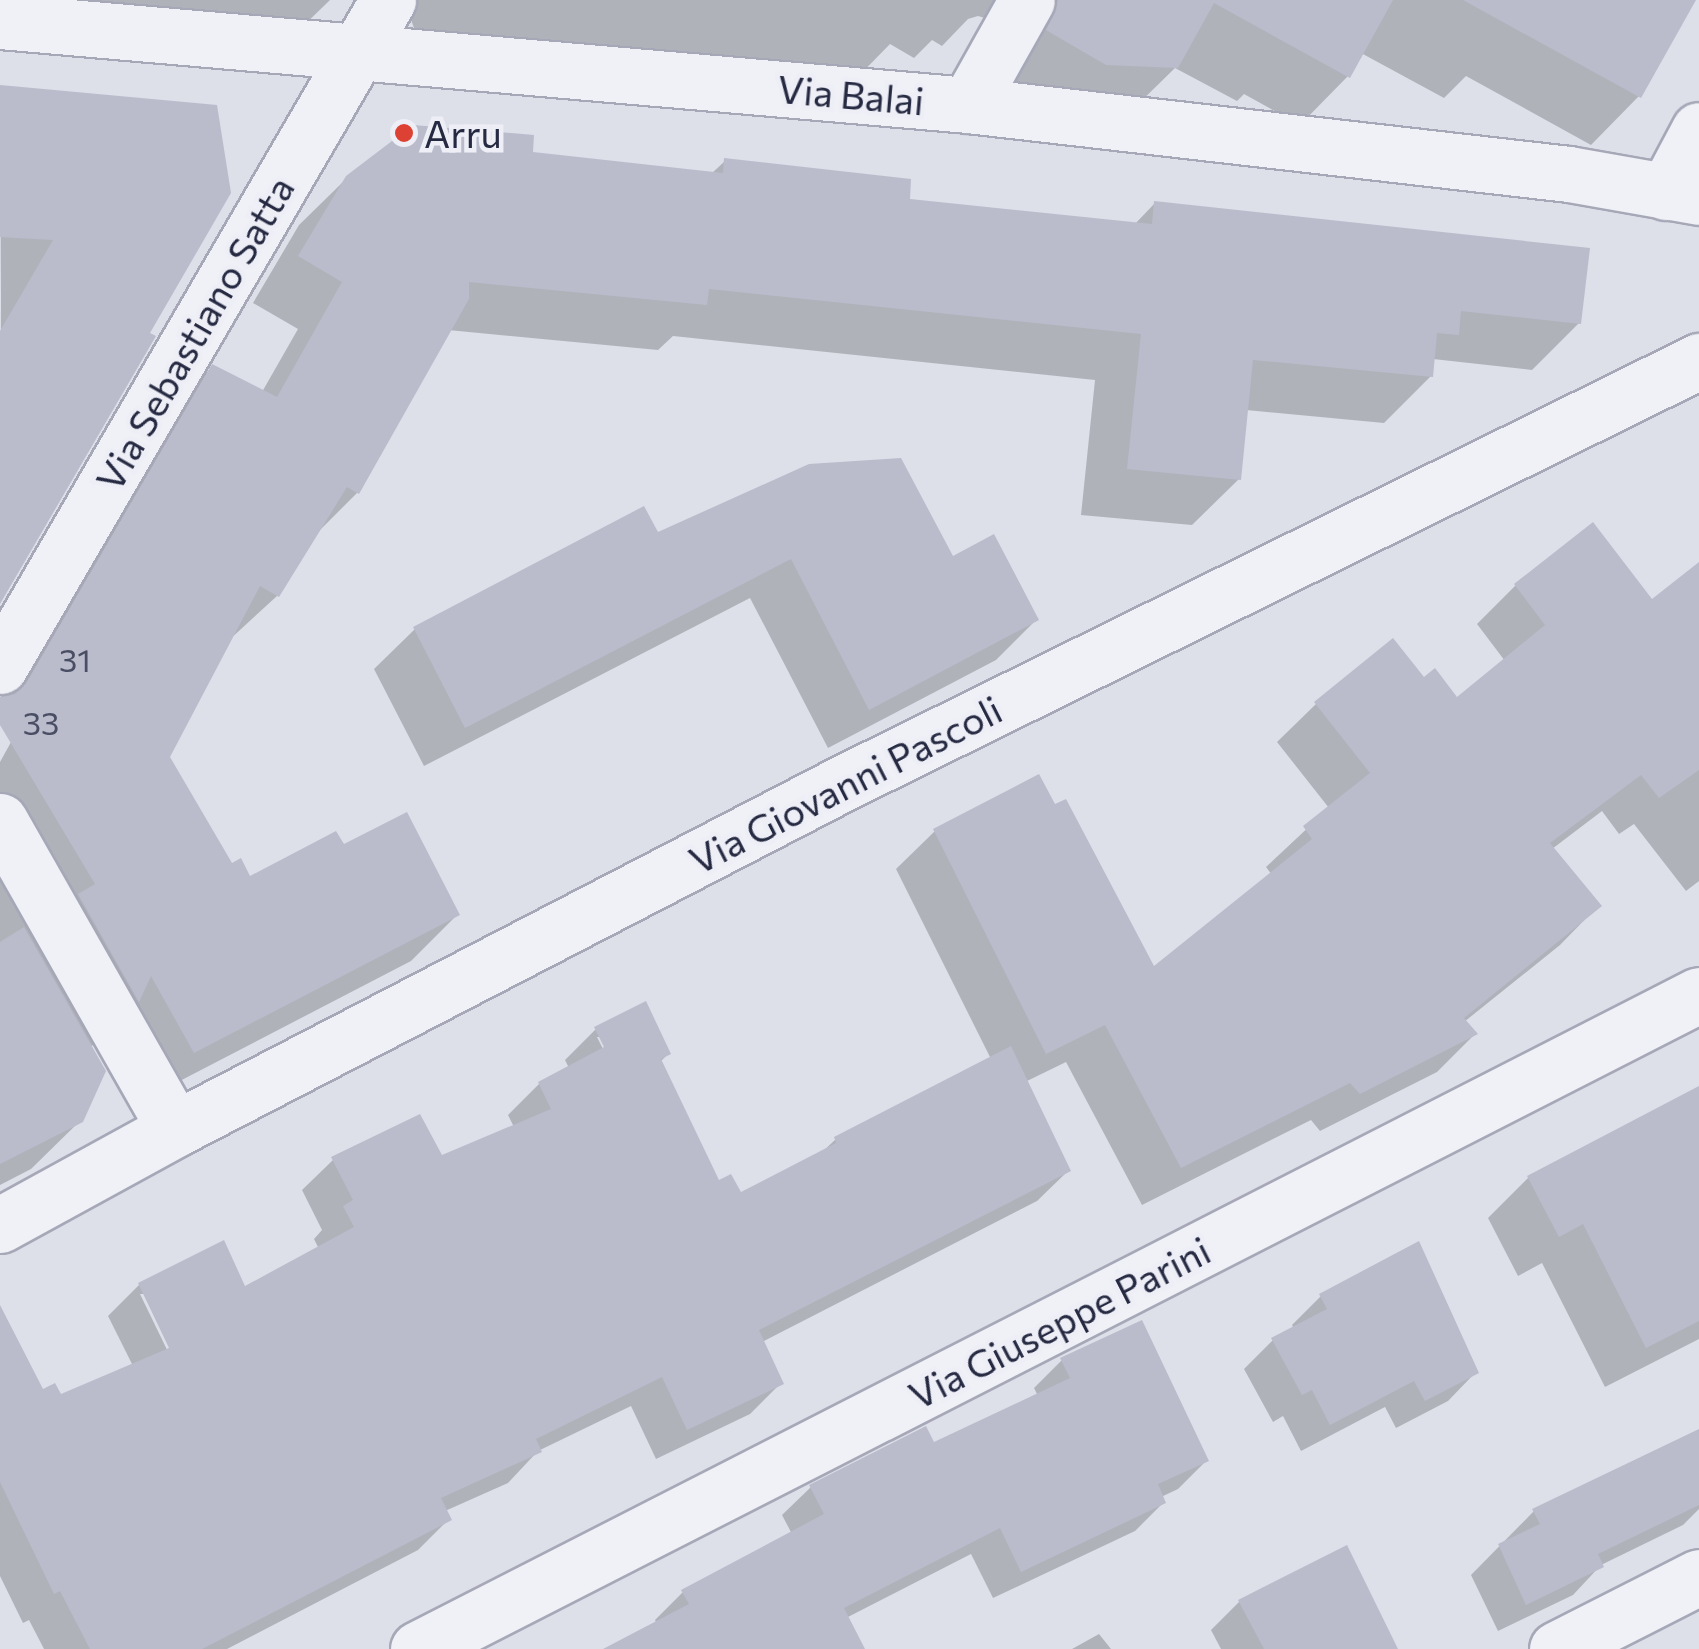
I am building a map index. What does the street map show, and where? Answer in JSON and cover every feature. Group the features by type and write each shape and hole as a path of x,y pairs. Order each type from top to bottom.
{"street":[{"name":"Via Sebastiano Satta","path":"0,666 388,0"},
{"path":"968,104 1027,0"},
{"name":"Via Balai","path":"0,21 968,104 1569,174 1683,194"},
{"path":"1683,194 1699,130"},
{"name":"Via Giovanni Pascoli","path":"0,1224 175,1128 841,784 1699,361"},
{"path":"0,821 175,1128"},
{"name":"Via Giuseppe Parini","path":"418,1649 1699,995"},
{"path":"1556,1649 1699,1577"}],"building":[{"path":"1058,0 1393,0 1350,78 1214,3 1178,68 1106,65 1046,30"},
{"path":"1463,0 1696,0 1641,98"},
{"path":"0,85 217,105 231,193 150,333 156,336 0,604 0,331 53,240 0,237"},
{"path":"413,125 534,135 533,152 723,173 724,158 911,179 910,199 1152,224 1154,201 1590,248 1581,324 1461,311 1459,335 1437,333 1433,377 1253,360 1241,480 1127,469 1141,334 709,289 707,305 469,282 469,299 359,494 347,487 279,597 260,586 170,757 232,863 241,858 250,876 336,831 344,844 407,812 460,915 194,1053 151,976 139,1002 78,894 95,884 0,725 0,697 15,694 27,682 212,364 277,397 342,282 298,256 346,176"},
{"path":"901,458 953,556 994,534 1039,620 869,710 791,559 465,728 413,627 644,506 658,532 809,464"},
{"path":"1593,522 1652,599 1699,562 1699,770 1659,798 1641,775 1550,843 1602,906 1464,1018 1478,1034 1360,1094 1350,1083 1181,1168 1105,1025 1046,1054 933,829 1039,774 1055,804 1066,799 1154,966 1312,839 1303,826 1370,773 1314,702 1393,638 1424,677 1435,668 1457,697 1545,625 1514,584"},
{"path":"24,927 106,1071 83,1122 0,1164 0,942"},
{"path":"646,1001 671,1054 661,1059 719,1180 731,1174 741,1192 836,1143 834,1137 1011,1046 1071,1171 759,1330 784,1384 687,1430 662,1377 536,1439 542,1452 441,1498 452,1520 202,1649 90,1649 60,1591 54,1594 0,1482 0,1305 43,1389 55,1383 61,1394 169,1348 138,1283 224,1240 245,1286 354,1227 343,1206 353,1200 331,1157 420,1114 442,1155 551,1109 538,1082 604,1047 594,1027"},
{"path":"1699,1086 1699,1321 1646,1348 1583,1224 1559,1237 1527,1176"},
{"path":"1419,1241 1479,1373 1425,1401 1414,1381 1330,1425 1312,1390 1302,1395 1271,1338 1327,1309 1319,1294"},
{"path":"1142,1320 1209,1461 1158,1484 1166,1503 1021,1572 1000,1528 844,1608 865,1649 603,1649 689,1604 681,1590 824,1514 809,1485 926,1426 934,1442 1070,1378 1060,1358"},
{"path":"1699,1429 1699,1505 1598,1554 1604,1567 1526,1605 1498,1544 1540,1524 1532,1509"},
{"path":"1347,1545 1398,1649 1264,1649 1238,1600"}],"place":[{"name":"Arru","path":"404,133"}]}
